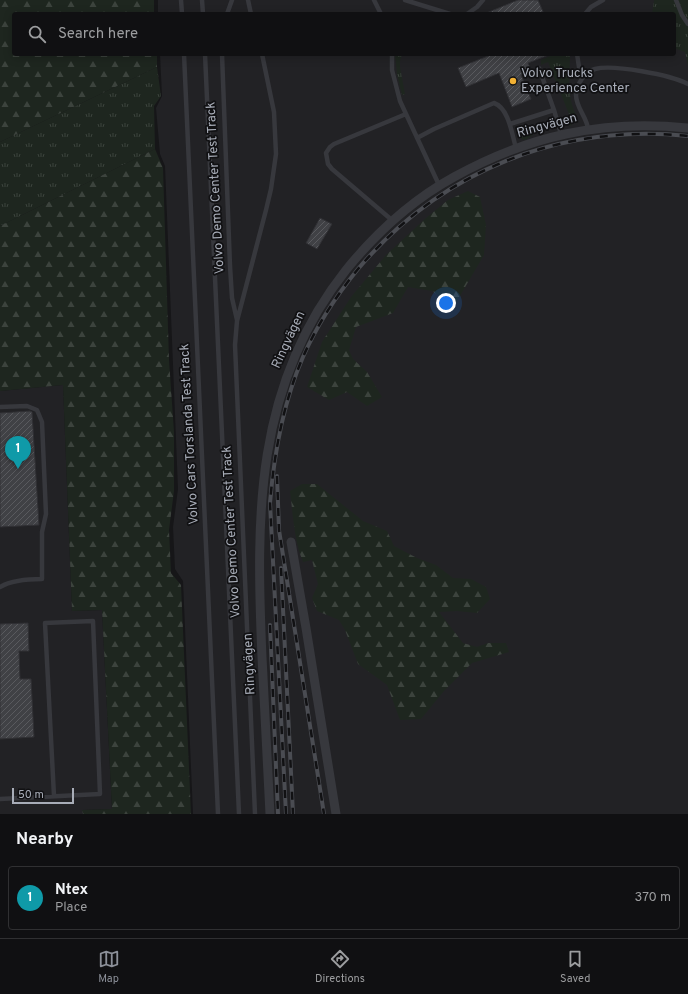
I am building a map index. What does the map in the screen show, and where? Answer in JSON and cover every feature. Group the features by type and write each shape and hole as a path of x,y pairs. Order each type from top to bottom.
{"street":[{"name":"Ringvägen","path":"270,814 259,554 262,491 271,435 278,404 289,369 302,338 317,311 337,281 359,254 393,220 439,186 481,162 516,148 561,134 588,129 634,125 688,128"},
{"path":"291,542 336,814"}],"lane":[{"path":"181,0 182,12"},
{"path":"202,0 203,12"},
{"path":"228,12 232,0"},
{"path":"248,0 251,12"},
{"path":"376,0 380,12"},
{"path":"405,0 444,12"},
{"path":"470,12 483,0"},
{"path":"587,12 591,7 603,0"},
{"path":"676,0 682,15 688,24"},
{"name":"Volvo Cars Torslanda Test Track","path":"184,56 218,814"},
{"path":"204,56 239,814"},
{"name":"Volvo Demo Center Test Track","path":"222,56 232,298 237,321"},
{"name":"Volvo Demo Center Test Track","path":"255,814 235,344 237,321 271,189 276,154 274,112 262,56"},
{"path":"392,56 392,70 400,101 439,186"},
{"path":"577,56 579,66 584,76"},
{"path":"539,68 561,134"},
{"path":"588,129 588,122 578,105 576,96 578,87 584,76 595,69 622,69 669,77 688,84"},
{"path":"417,138 494,103 503,109 510,124 516,148"},
{"path":"510,124 554,110"},
{"path":"393,220 332,169 328,164 326,153 327,150 334,144 406,114"},
{"path":"0,407 27,406 37,410 42,422 46,514 42,532 42,579 28,579 0,587"},
{"path":"0,799 100,794 93,621 45,623 54,796"}],"shaded area":[{"path":"158,0 688,0 688,814 193,814 183,581 175,569 173,527 178,489 165,166 160,154 156,108 162,96 160,56 676,56 676,12 158,12"},
{"path":"63,385 72,611 102,610 112,809 83,810 83,814 0,814 0,391"}],"green space":[{"path":"0,0 154,0 154,12 12,12 12,56 157,56 157,67 0,142"},
{"path":"654,0 688,0 688,66 685,52 676,49 676,12 652,12"},
{"path":"395,56 401,56 400,67 405,94 402,95 397,74"},
{"path":"550,56 570,56 570,94 571,102 577,116 576,120 570,126 564,122 571,119 548,62 541,65 541,60"},
{"path":"157,67 161,96 154,106 155,149 0,226 0,142"},
{"path":"530,128 533,130 533,135 525,140 517,136 518,132 522,129"},
{"path":"155,149 163,168 169,360 174,432 174,491 169,530 171,573 181,585 191,814 83,814 82,810 112,809 102,610 72,611 63,385 0,391 0,226"},
{"path":"468,191 480,197 486,225 484,255 454,306 432,291 408,287 393,313 356,327 349,350 353,359 367,372 382,397 367,406 347,392 329,400 307,387 322,342 351,297 386,255 426,218 448,200"},
{"path":"302,484 317,484 363,521 387,531 394,546 417,558 436,565 453,578 471,579 486,587 490,599 477,613 457,611 439,612 463,643 477,647 488,643 506,643 509,652 472,663 444,691 421,719 400,720 387,685 358,664 345,630 339,620 317,611 312,598 318,584 312,560 303,562 293,518 290,491"}],"building":[{"path":"518,0 538,0 543,12 489,12"},
{"name":"Volvo Trucks Experience Center","path":"488,56 546,56 528,63 531,71 521,75 531,99 512,107 499,73 466,87 458,68"},
{"path":"320,218 332,224 317,249 306,243"},
{"path":"32,412 39,525 0,527 0,413"},
{"path":"28,623 29,651 19,651 20,679 31,679 34,737 0,739 0,624"}],"railway":[{"path":"286,814 270,503 280,429 290,392 308,345 321,322 358,269 391,235 427,205 465,180 506,161 549,147 594,138 640,134 688,136"},
{"path":"277,476 279,530 324,814"},
{"path":"281,568 293,814"},
{"path":"270,625 278,814"}],"place":[{"name":"Volvo Trucks Experience Center","path":"513,81"},
{"name":"Ntex","path":"18,469"}]}
